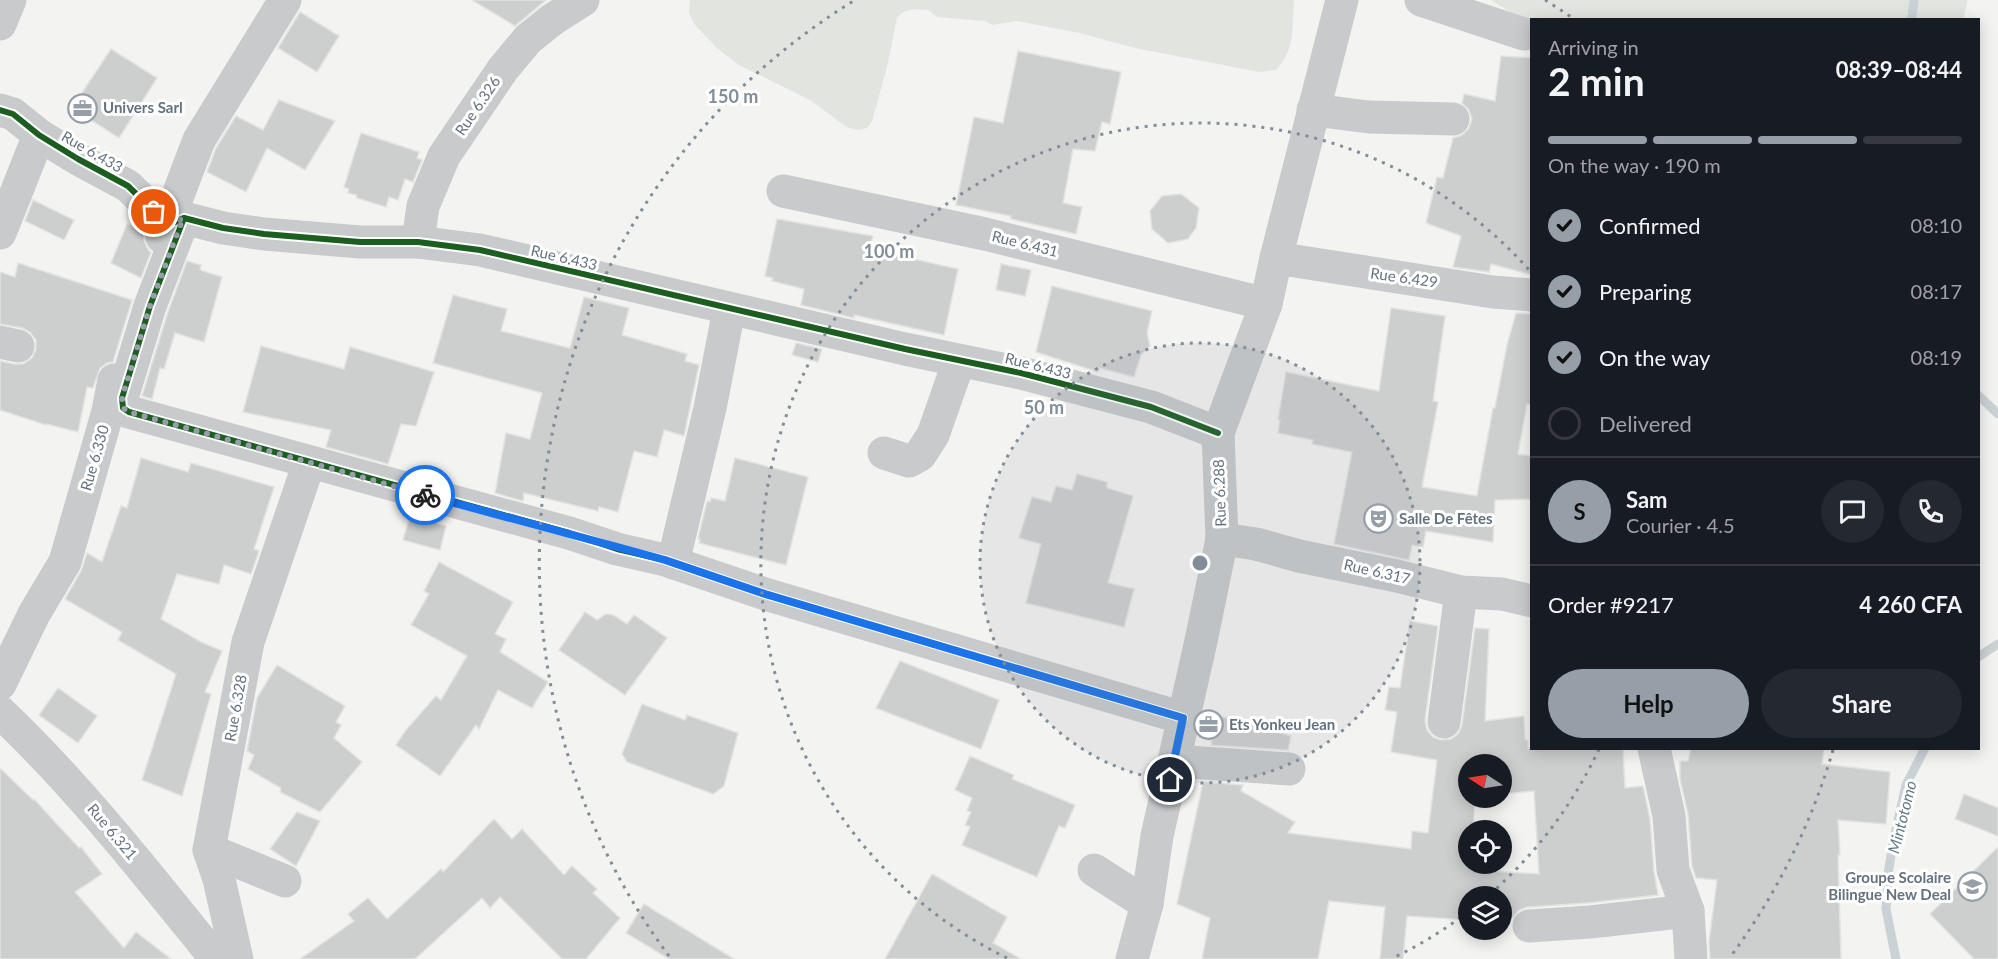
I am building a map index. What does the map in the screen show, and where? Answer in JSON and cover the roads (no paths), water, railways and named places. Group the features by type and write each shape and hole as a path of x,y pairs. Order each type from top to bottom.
{"street":[{"path":"0,24 10,0"},
{"name":"Rue 6.330","path":"0,684 34,614 65,562 108,411 135,297 176,222 199,140 285,0"},
{"name":"Rue 6.326","path":"418,242 423,206 444,156 503,69 528,39 553,19 583,0"},
{"name":"Rue 6.288","path":"1132,959 1147,904 1156,836 1222,539 1218,432 1266,304 1341,0"},
{"path":"1421,0 1524,34"},
{"name":"Rue 6.433","path":"0,110 13,114 39,135 128,186 176,222 264,234 360,242 418,242 480,250 729,310 1021,373 1151,407 1218,432"},
{"path":"1313,110 1369,117 1454,118"},
{"path":"0,233 39,135"},
{"name":"Rue 6.431","path":"783,191 985,234 1266,304"},
{"path":"176,222 122,398 123,408 129,412 673,563 765,594 1183,718"},
{"name":"Rue 6.429","path":"1276,258 1493,292 1530,295"},
{"path":"673,563 710,408 729,310"},
{"path":"884,453 909,461 921,455 933,435 959,361"},
{"name":"Rue 6.328","path":"237,959 219,879 209,850 248,642 309,463"},
{"name":"Rue 6.317","path":"1222,539 1256,544 1299,556 1461,592 1502,594 1530,601"},
{"path":"1444,722 1461,592"},
{"name":"Rue 6.321","path":"0,712 98,814 216,959"},
{"path":"1654,750 1669,816 1673,870 1688,911 1691,959"},
{"path":"1174,761 1289,769"},
{"path":"209,850 285,881"},
{"path":"1094,870 1147,904"},
{"path":"1529,926 1688,911"}],"waterway":[{"name":"Mintotomo","path":"1911,18 1914,0"},
{"name":"Mintotomo","path":"1980,397 1998,414"},
{"name":"Mintotomo","path":"1980,656 1998,644"},
{"name":"Mintotomo","path":"1896,959 1886,909 1888,874 1906,785 1924,750"}],"place":[{"name":"Univers Sarl","path":"82,108"},
{"name":"Salle De Fêtes","path":"1378,519"},
{"name":"Ets Yonkeu Jean","path":"1208,725"},
{"name":"Groupe Scolaire Bilingue New Deal","path":"1972,887"}]}
